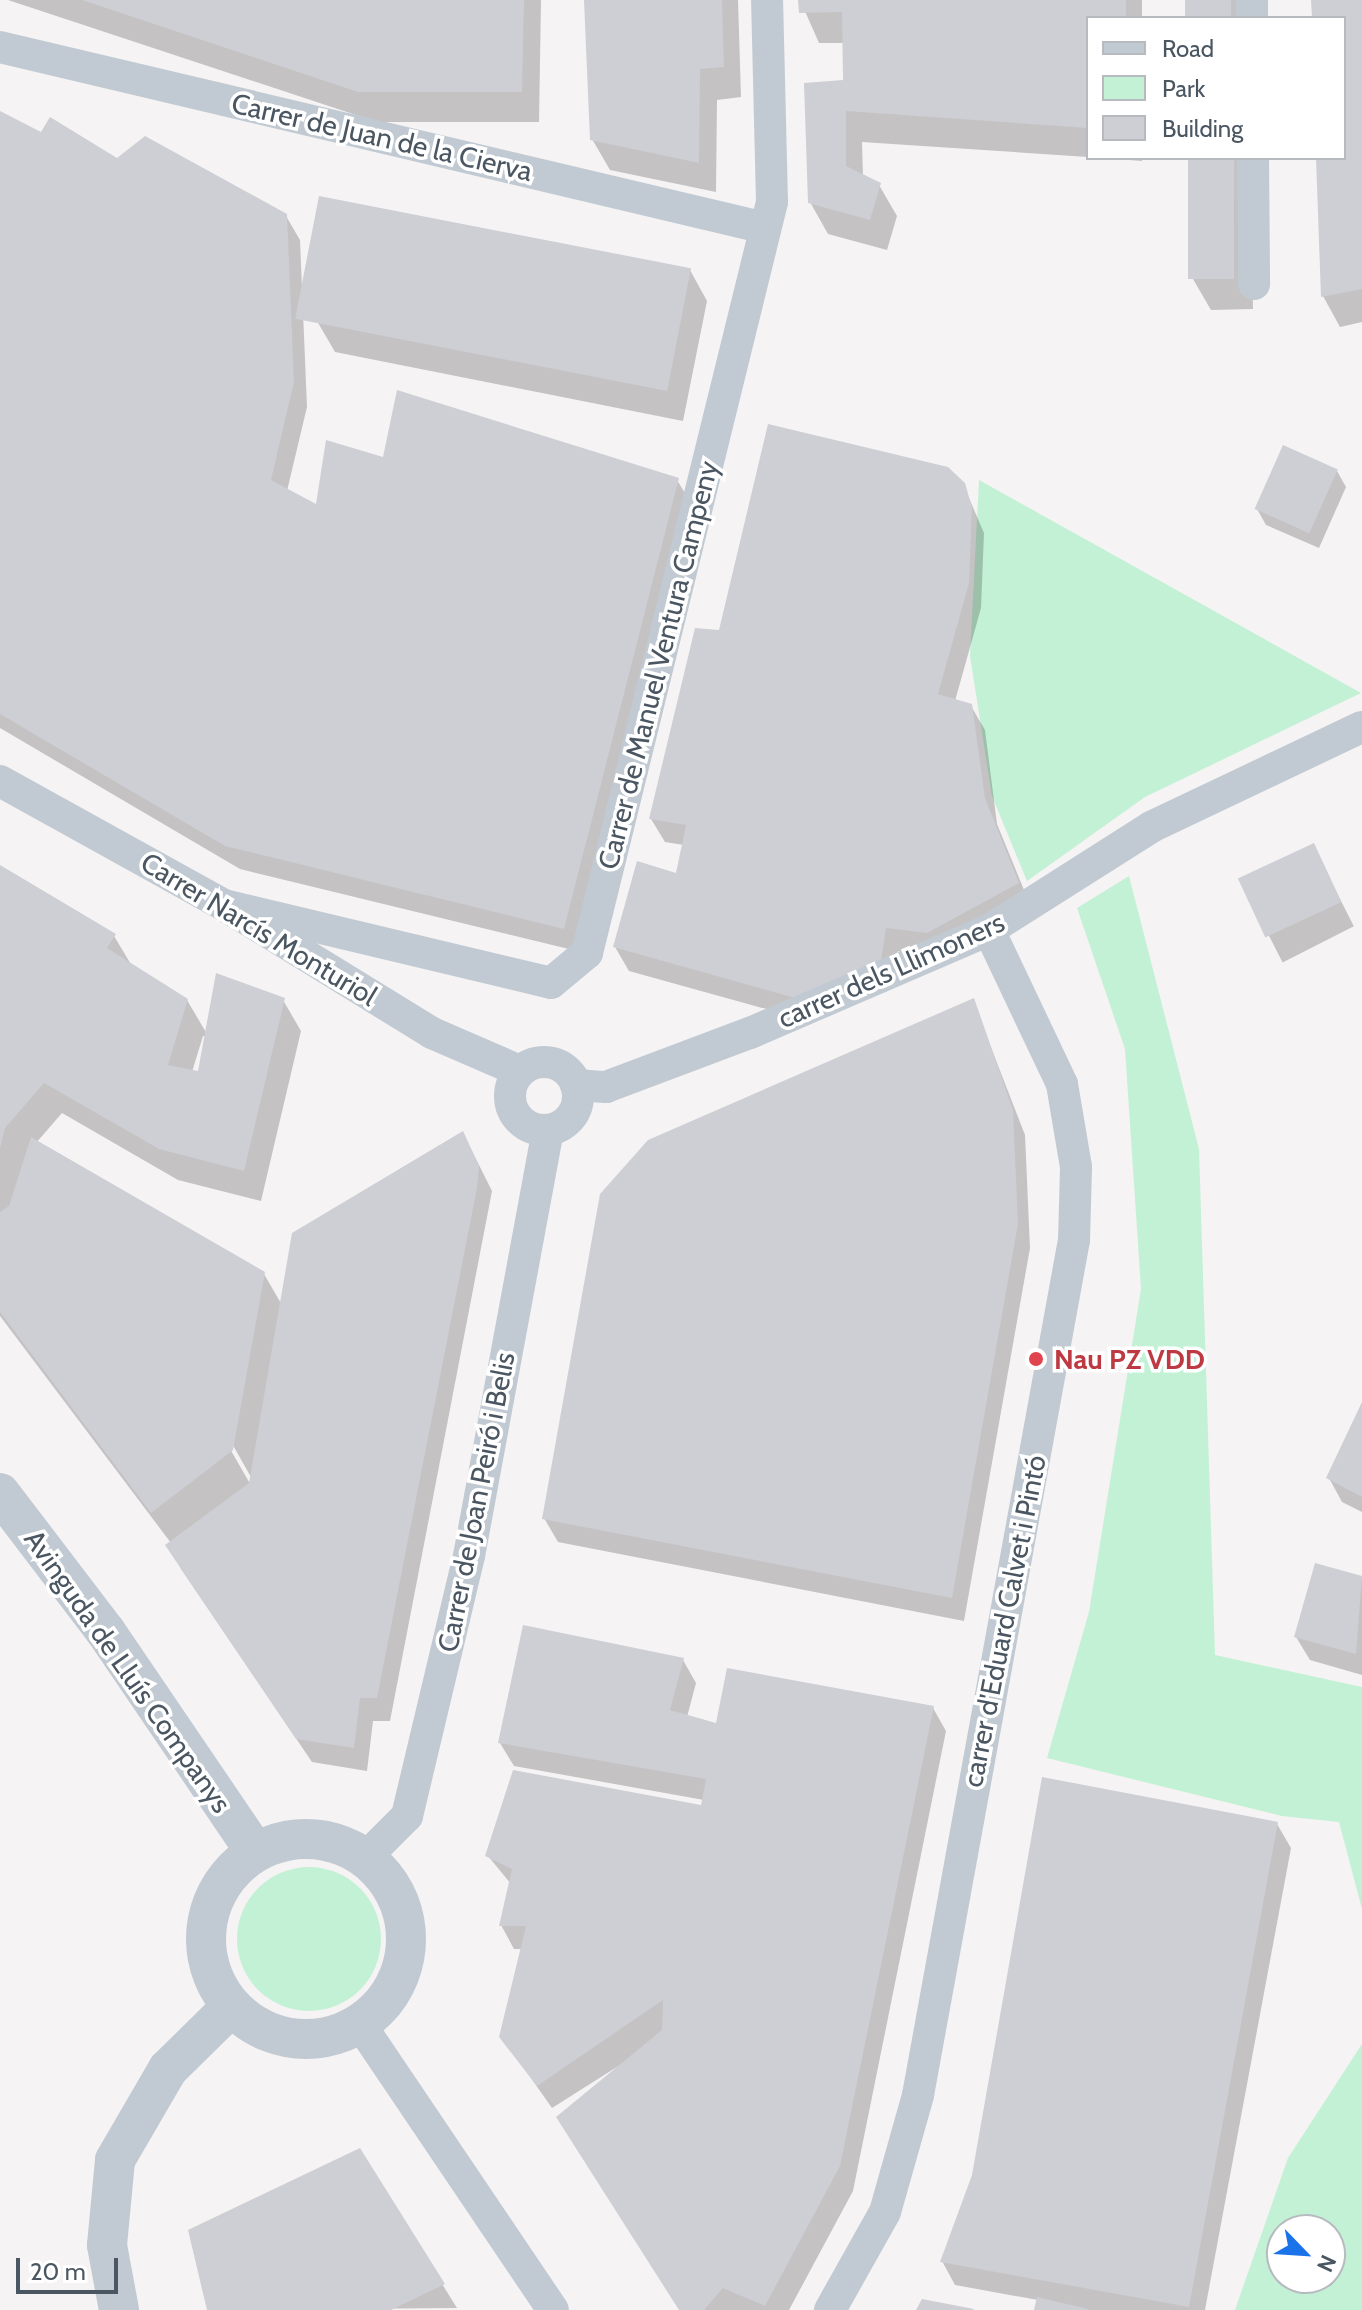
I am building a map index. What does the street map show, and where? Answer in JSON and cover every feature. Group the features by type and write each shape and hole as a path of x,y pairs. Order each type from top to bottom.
{"street":[{"name":"Carrer de Manuel Ventura Campeny","path":"224,905 551,983 587,953 772,202 767,0"},
{"name":"Carrer de Juan de la Cierva","path":"0,47 765,228"},
{"path":"1253,160 1254,284"},
{"name":"carrer dels Llimoners","path":"576,1085 606,1087 750,1033 989,930 1151,827 1362,727"},
{"name":"Carrer Narcís Monturiol","path":"0,781 224,905 432,1033 520,1071"},
{"name":"carrer d'Eduard Calvet i Pintó","path":"830,2310 885,2212 918,2095 1074,1240 1076,1167 1062,1084 989,930"},
{"path":"550,1063 576,1085 575,1109 548,1130 514,1113 510,1092 520,1071 550,1063"},
{"name":"Carrer de Joan Peiró i Belis","path":"366,1857 407,1816 469,1556 548,1130"},
{"name":"Avinguda de Lluís Companys","path":"0,1493 106,1632 255,1851"},
{"path":"288,1839 335,1842 366,1857 391,1884 407,1945 399,1979 360,2024 328,2038 292,2040 259,2029 231,2007 212,1978 206,1922 228,1874 255,1851 288,1839"},
{"path":"119,2310 107,2245 115,2160 168,2069 231,2007"},
{"path":"360,2024 553,2310"}],"green space":[{"path":"979,480 1361,693 1145,797 1027,881 992,796 970,656"},
{"path":"1129,876 1199,1149 1215,1655 1362,1687 1362,1909 1339,1822 1282,1816 1047,1758 1089,1612 1141,1289 1125,1049 1077,908"},
{"path":"309,1867 336,1873 360,1888 375,1912 381,1939 375,1966 360,1990 336,2005 309,2011 282,2005 258,1990 243,1966 237,1939 243,1912 258,1888 282,1873"},
{"path":"1362,2044 1362,2310 1235,2310 1266,2221 1266,2294 1346,2294 1346,2214 1268,2214 1288,2158"}],"building":[{"path":"82,0 524,0 522,92 358,92"},
{"path":"584,0 722,0 724,67 700,69 699,163 590,140"},
{"path":"798,0 1126,0 1126,16 1086,16 1086,128 846,111 846,166 881,183 870,220 808,203 804,83 843,80 842,12 799,13"},
{"path":"1185,0 1231,0 1231,16 1185,16"},
{"path":"1311,0 1362,0 1362,289 1321,297 1316,160 1346,160 1346,16 1312,16"},
{"path":"0,111 41,132 50,117 117,158 145,136 287,214 294,382 271,480 316,504 326,440 383,457 397,390 679,478 564,929 225,846 0,714"},
{"path":"1188,160 1234,160 1234,279 1188,279"},
{"path":"319,196 691,268 667,391 295,319"},
{"path":"768,424 948,467 965,483 972,508 969,583 938,694 972,704 985,798 1019,883 927,933 886,928 881,961 799,999 613,947 637,861 676,873 686,825 649,819 695,628 719,630"},
{"path":"1283,445 1338,469 1309,533 1255,509"},
{"path":"1314,843 1341,902 1265,937 1238,878"},
{"path":"0,865 116,934 107,948 188,999 168,1065 198,1071 216,973 285,998 244,1171 159,1149 44,1083 5,1128 0,1148"},
{"path":"974,998 1013,1110 1018,1224 952,1598 542,1519 600,1194 648,1140"},
{"path":"463,1131 479,1166 477,1188 377,1698 360,1698 354,1748 296,1739 165,1545 249,1483 292,1233"},
{"path":"31,1137 265,1272 233,1450 151,1513 0,1312 0,1212 9,1206"},
{"path":"1362,1402 1362,1497 1326,1478"},
{"path":"1315,1563 1362,1576 1356,1654 1294,1637"},
{"path":"523,1625 684,1658 670,1710 716,1723 727,1668 934,1706 840,2166 765,2306 723,2288 704,2310 679,2310 556,2117 662,2030 663,2000 537,2086 499,2037 526,1926 499,1926 512,1869 485,1856 513,1770 701,1805 706,1779 498,1743"},
{"path":"1042,1777 1278,1822 1189,2307 940,2262 972,2175"},
{"path":"360,2148 445,2284 391,2310 207,2310 188,2230"},
{"path":"1037,2297 1088,2309 1088,2310 1034,2310"},
{"path":"922,2299 974,2309 916,2310"}],"place":[{"name":"Nau PZ VDD","path":"1036,1359"}]}
